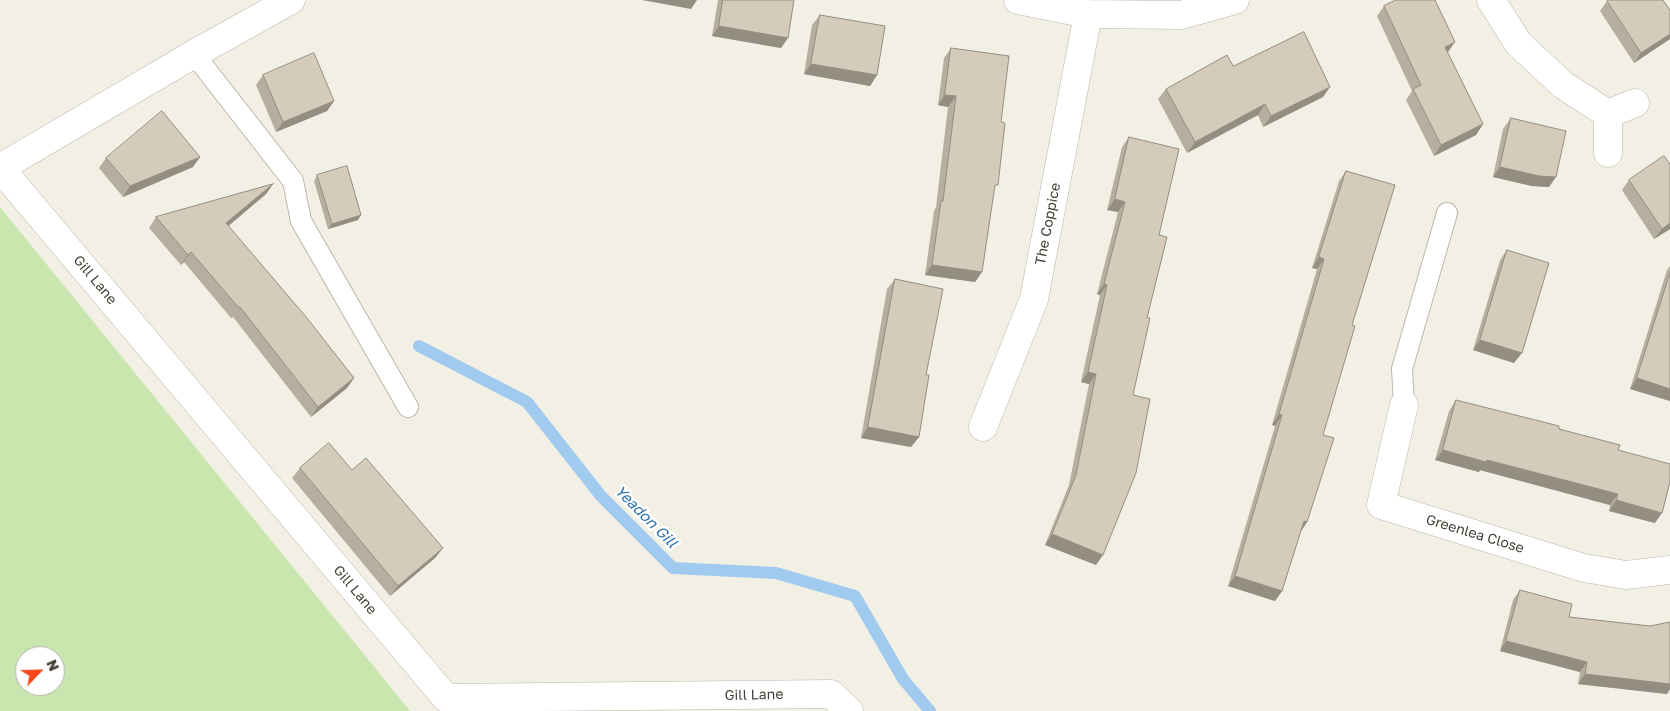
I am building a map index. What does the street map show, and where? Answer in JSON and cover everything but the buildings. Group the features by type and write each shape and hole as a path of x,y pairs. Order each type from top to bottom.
{"street":[{"name":"Gill Lane","path":"291,0 194,54 0,168 451,705 831,694 849,711"},
{"path":"1018,0 1088,14 1181,15 1235,0"},
{"path":"1490,0 1518,43 1563,86 1608,114"},
{"name":"The Coppice","path":"983,427 1034,299 1088,14"},
{"path":"1608,114 1635,103"},
{"path":"1608,114 1608,153"},
{"name":"Greenlea Close","path":"1404,405 1381,505 1584,568 1626,575 1670,570"}],"lane":[{"path":"194,54 293,180 301,221 408,407"},
{"path":"1404,405 1402,369 1447,213"}],"green space":[{"path":"0,207 410,711 0,711"}],"waterway":[{"name":"Yeadon Gill","path":"419,346 527,402 601,496 673,568 776,573 855,596 903,679 930,711"}]}
